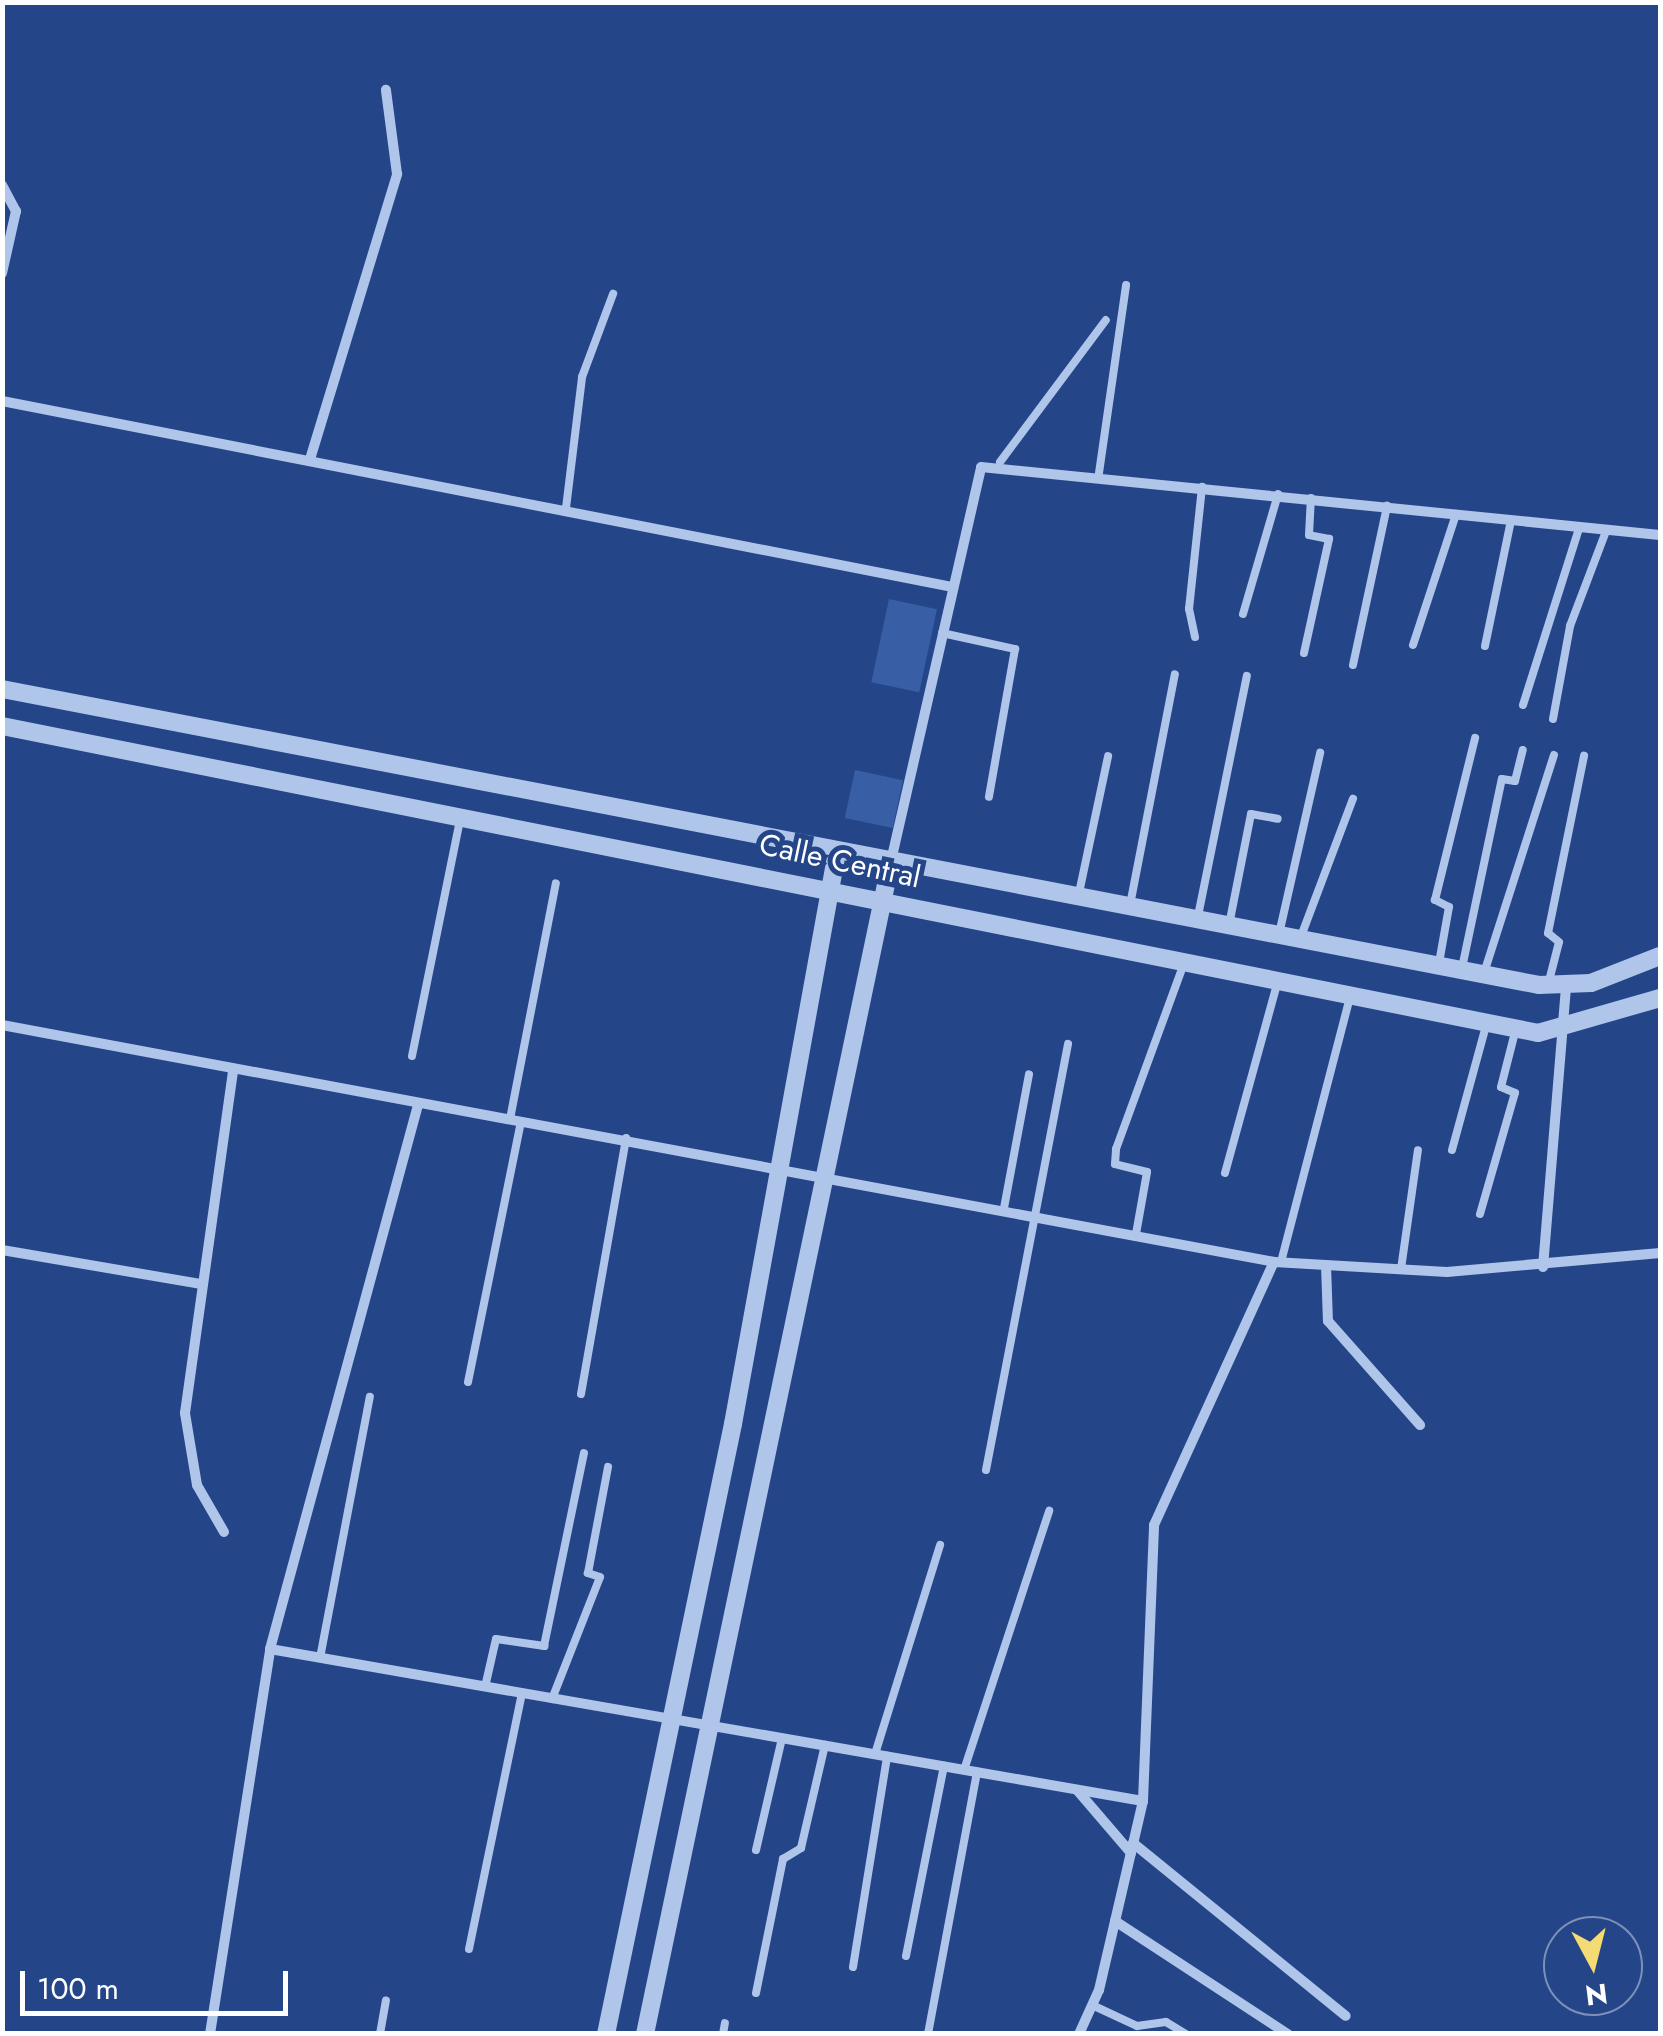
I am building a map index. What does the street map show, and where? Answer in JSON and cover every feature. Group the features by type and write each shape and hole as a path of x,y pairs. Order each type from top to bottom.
{"street":[{"path":"311,456 397,174 386,90"},
{"path":"2,185 16,211 2,273"},
{"path":"2,401 311,456 953,587"},
{"path":"645,2034 823,1172 953,587 971,480 1000,462 1660,536"},
{"name":"Calle Central","path":"2,689 892,861 1107,907 1557,986 1660,956"},
{"name":"Calle Central","path":"2,726 830,886 1516,1028 1564,1032 1660,998"},
{"path":"606,2034 674,1720 837,852"},
{"path":"1100,942 1107,907"},
{"path":"1543,1267 1564,1032 1557,986"},
{"path":"2,1024 418,1104 778,1162 1277,1262 1400,1269 1543,1267 1660,1253"},
{"path":"224,1532 198,1485 185,1413 200,1284 234,1070"},
{"path":"210,2034 270,1649 418,1104"},
{"path":"2,1250 200,1284"},
{"path":"1079,2034 1092,2005 1143,1801 1154,1525 1277,1262"},
{"path":"1326,1265 1328,1321 1420,1426"},
{"path":"270,1649 1143,1801"},
{"path":"1076,1789 1132,1848 1346,2016"},
{"path":"1114,1921 1288,2034"}],"lane":[{"path":"1099,473 1126,285"},
{"path":"566,508 582,377 613,294"},
{"path":"1000,462 1106,320"},
{"path":"1195,637 1189,609 1202,485"},
{"path":"1243,614 1278,494"},
{"path":"1304,654 1328,539 1309,535 1311,498"},
{"path":"1353,665 1387,506"},
{"path":"1413,644 1456,514"},
{"path":"1485,646 1511,520"},
{"path":"1523,705 1580,528"},
{"path":"1552,718 1570,626 1606,530"},
{"path":"942,633 1015,650 989,797"},
{"path":"1129,911 1175,674"},
{"path":"1196,922 1247,676"},
{"path":"1439,963 1449,906 1435,900 1475,738"},
{"path":"1462,968 1502,779 1515,780 1522,750"},
{"path":"1278,936 1320,753"},
{"path":"1484,973 1554,755"},
{"path":"1077,901 1108,756"},
{"path":"1557,986 1559,942 1548,933 1584,756"},
{"path":"1300,940 1353,799"},
{"path":"412,1056 462,814"},
{"path":"1228,927 1251,814 1278,819"},
{"path":"468,1382 556,883"},
{"path":"1136,1234 1146,1172 1115,1164 1116,1149 1186,959"},
{"path":"1225,1173 1278,978"},
{"path":"1277,1262 1352,992"},
{"path":"1452,1150 1487,1022"},
{"path":"1480,1214 1515,1093 1501,1087 1516,1028"},
{"path":"986,1470 1068,1044"},
{"path":"1004,1208 1028,1074"},
{"path":"581,1394 626,1138"},
{"path":"1400,1269 1418,1150"},
{"path":"320,1658 370,1397"},
{"path":"485,1687 496,1639 544,1646 584,1453"},
{"path":"552,1698 600,1577 588,1573 608,1468"},
{"path":"964,1770 1049,1511"},
{"path":"875,1754 940,1545"},
{"path":"469,1948 522,1693"},
{"path":"756,1850 782,1738"},
{"path":"756,1993 783,1859 801,1848 824,1745"},
{"path":"854,1967 888,1756"},
{"path":"906,1956 944,1766"},
{"path":"928,2034 977,1772"},
{"path":"380,2034 386,2000"},
{"path":"1092,2005 1137,2026 1166,2022 1186,2034"}],"shaded area":[{"path":"889,599 937,609 919,692 871,682"},
{"path":"855,770 903,780 893,828 845,818"}]}
